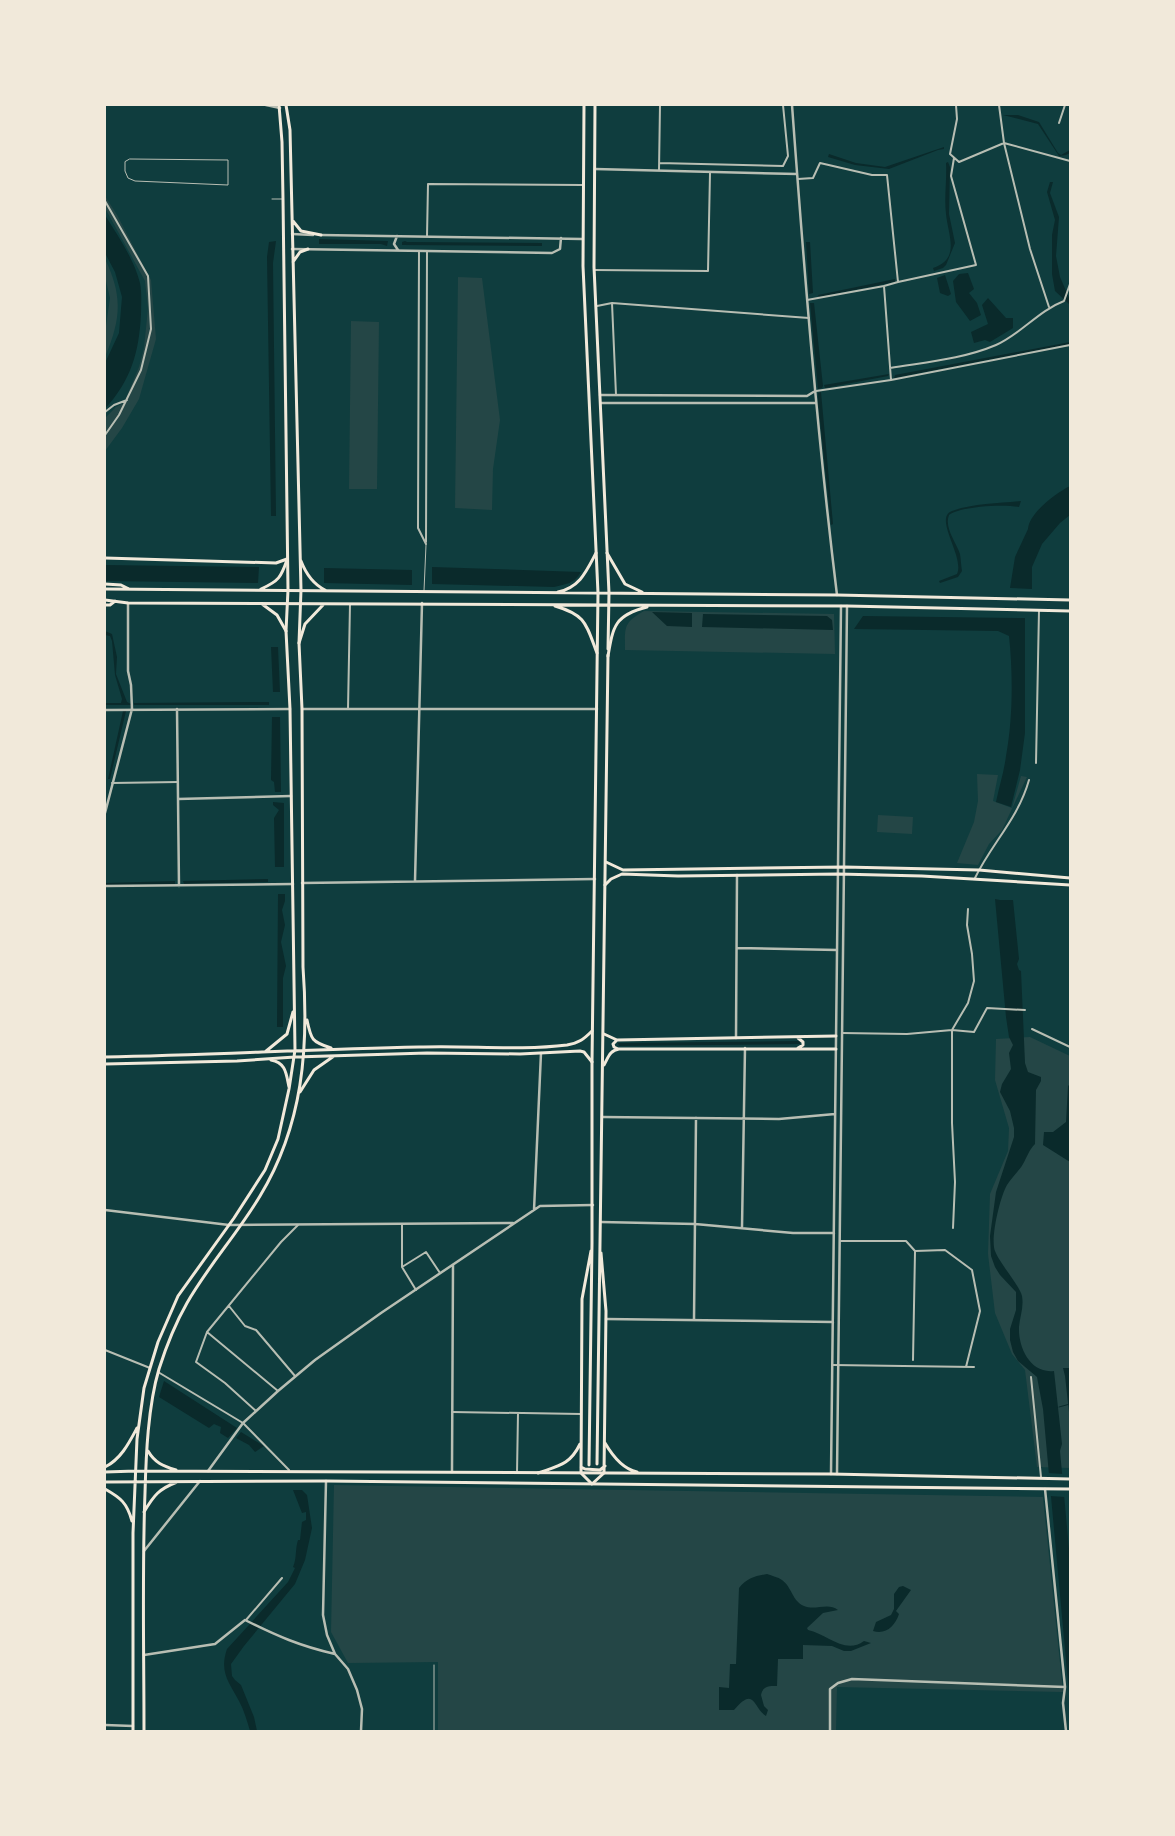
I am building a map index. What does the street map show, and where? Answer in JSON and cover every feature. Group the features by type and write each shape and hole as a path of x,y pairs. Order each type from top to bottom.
{"main road":[{"path":"144,1731 144,1512 147,1449 154,1388 166,1346 187,1302 241,1225 274,1172 287,1141 299,1092 305,1056 306,1014 302,883 302,709 299,644 301,561 290,130 286,105"},
{"path":"584,105 582,239 598,593 589,1466"},
{"path":"595,105 594,270 609,594 597,1464"},
{"path":"133,1731 133,1526 139,1425 144,1388 158,1342 178,1296 229,1225 265,1170 278,1139 295,1057 292,796 286,631 288,590 283,199 279,106"},
{"path":"292,219 301,231 322,235"},
{"path":"293,263 300,252 308,249"},
{"path":"607,553 626,584 637,591 648,594"},
{"path":"553,594 574,586 582,578 596,554"},
{"path":"105,558 276,563 287,559"},
{"path":"258,590 274,584 280,578 287,559"},
{"path":"301,561 309,578 318,587 326,590"},
{"path":"105,584 121,585 129,589"},
{"path":"105,589 326,590 502,594 837,595 1070,600"},
{"path":"105,600 128,603 350,604 500,602 552,605 847,606 1070,611"},
{"path":"105,605 110,605 115,601"},
{"path":"262,604 277,615 286,631"},
{"path":"299,644 305,624 323,604"},
{"path":"552,605 579,616 584,622 597,653"},
{"path":"608,656 612,631 623,616 636,610 653,606"},
{"path":"606,862 623,870 844,867 979,870 1070,878"},
{"path":"605,885 611,878 622,874 678,876 844,874 975,878 1070,885"},
{"path":"265,1052 287,1034 295,1004"},
{"path":"306,1014 313,1040 317,1044 334,1049"},
{"path":"105,1057 427,1046 530,1048 578,1042 584,1040 592,1031"},
{"path":"604,1034 620,1040"},
{"path":"619,1049 614,1047 615,1040 836,1036"},
{"path":"796,1038 804,1042 798,1049"},
{"path":"604,1065 609,1054 619,1049 836,1049"},
{"path":"105,1064 237,1061 334,1055 520,1054 580,1050 592,1062"},
{"path":"299,1092 314,1070 334,1055"},
{"path":"265,1058 281,1063 286,1069 289,1089"},
{"path":"592,1484 604,1473 605,1466 606,1318 600,1242"},
{"path":"592,1243 582,1299 581,1414 581,1473 592,1484"},
{"path":"105,1467 120,1456 139,1425"},
{"path":"538,1473 564,1464 571,1459 581,1441"},
{"path":"605,1443 611,1454 622,1464 632,1471 645,1473"},
{"path":"147,1449 154,1461 180,1472"},
{"path":"581,1466 585,1469 600,1470 605,1466"},
{"path":"105,1472 837,1474 1070,1479"},
{"path":"105,1482 326,1480 1070,1490"},
{"path":"144,1512 153,1497 163,1488 180,1481"},
{"path":"105,1489 116,1495 129,1508 133,1526"}],"street":[{"path":"266,105 279,106"},
{"path":"659,170 660,105"},
{"path":"659,163 783,166 788,156 783,105"},
{"path":"792,105 816,403 837,595"},
{"path":"956,105 957,119 950,154 958,162 1004,143 1070,161"},
{"path":"999,105 1004,143 1030,249 1049,307"},
{"path":"1059,123 1065,105"},
{"path":"786,141 794,141"},
{"path":"807,300 884,286 976,265 951,176 954,158"},
{"path":"797,179 813,178 820,163 872,175 887,175 898,282"},
{"path":"701,164 701,171"},
{"path":"594,270 708,271 712,172 714,164"},
{"path":"594,169 797,174"},
{"path":"428,236 428,184 582,185"},
{"path":"105,201 148,276 152,329 141,370 113,425 105,434"},
{"path":"292,234 582,239"},
{"path":"397,236 394,244 399,250"},
{"path":"292,249 552,253 560,249 561,238"},
{"path":"419,251 418,528 426,544"},
{"path":"426,544 427,251"},
{"path":"890,368 964,356 997,344 1049,307 1064,301 1070,284"},
{"path":"884,286 891,379"},
{"path":"596,306 612,303 809,318"},
{"path":"612,303 616,395"},
{"path":"600,394 807,396 816,391 891,379 1070,345"},
{"path":"105,412 114,405 127,400"},
{"path":"601,403 816,403"},
{"path":"105,812 132,709 131,685 128,671 128,603"},
{"path":"415,881 422,603"},
{"path":"348,709 350,604"},
{"path":"831,1474 841,606"},
{"path":"837,1474 847,606"},
{"path":"1036,763 1039,610"},
{"path":"177,709 179,886"},
{"path":"105,710 290,709"},
{"path":"302,709 597,709"},
{"path":"975,878 992,847 1015,815 1026,792 1029,780"},
{"path":"112,783 178,782"},
{"path":"178,799 292,796"},
{"path":"736,1038 738,875"},
{"path":"302,883 595,879"},
{"path":"105,886 293,884"},
{"path":"953,1228 955,1182 952,1123 952,1030 968,1003 974,981 967,925 968,909"},
{"path":"737,948 837,950"},
{"path":"836,1036 842,1034 907,1034 952,1030 974,1032 987,1008 1024,1010"},
{"path":"1032,1029 1070,1047"},
{"path":"836,1049 842,1038"},
{"path":"742,1227 745,1048"},
{"path":"534,1210 542,1053"},
{"path":"603,1116 779,1119 835,1114"},
{"path":"694,1320 696,1118"},
{"path":"208,1472 242,1424 295,1376 440,1273 540,1206 592,1205"},
{"path":"105,1210 229,1225 515,1223"},
{"path":"601,1222 695,1224 793,1233 834,1233"},
{"path":"402,1224 402,1267 416,1290"},
{"path":"256,1410 225,1383 196,1362 207,1332 281,1242 298,1225"},
{"path":"840,1241 906,1242 915,1251 913,1360"},
{"path":"915,1251 944,1250 972,1270 980,1311 966,1367"},
{"path":"402,1267 426,1252 440,1273"},
{"path":"452,1472 453,1265"},
{"path":"229,1305 246,1326 256,1330 295,1376"},
{"path":"606,1318 833,1322"},
{"path":"207,1332 278,1391"},
{"path":"105,1350 150,1368"},
{"path":"833,1365 974,1367"},
{"path":"158,1372 242,1424 291,1472"},
{"path":"1031,1377 1041,1477"},
{"path":"452,1412 581,1414"},
{"path":"517,1473 518,1413"},
{"path":"326,1480 323,1615 327,1635 335,1654 348,1669 357,1690 362,1709 361,1731"},
{"path":"144,1552 200,1481"},
{"path":"1047,1489 1065,1687 1066,1731"},
{"path":"144,1655 215,1644 245,1620 282,1578"},
{"path":"245,1620 264,1631 307,1648 335,1654"},
{"path":"830,1731 830,1689 838,1683 852,1679 1065,1687"},
{"path":"105,1725 133,1726"}],"lane":[{"path":"130,159 228,160 228,184 135,181 128,178 125,171 125,162 130,159"},
{"path":"272,199 283,199"},
{"path":"424,592 426,544"},
{"path":"434,1665 434,1731"}],"shaded area":[{"path":"1003,115 1018,115 1039,122 1058,153 1061,155 1070,150 1070,153 1059,156 1038,124"},
{"path":"944,147 944,149 889,169 855,165 828,157 829,154 856,163 885,167"},
{"path":"948,162 950,167 949,214 955,243 946,265 934,271 933,268 942,264 947,259 951,246 945,202 946,163"},
{"path":"1050,182 1053,182 1050,193 1059,217 1056,256 1060,277 1070,300 1070,308 1069,304 1055,291 1052,274 1052,235 1055,220 1047,192"},
{"path":"105,196 151,280 156,339 139,399 122,428 105,451 105,418 116,407 124,403 139,367 144,348 148,308 145,281 105,208"},
{"path":"105,215 134,265 140,283 141,314 136,354 132,365 121,387 105,409 105,363 119,333 122,297 115,272 105,253"},
{"path":"319,239 388,241 387,246 381,244 319,244"},
{"path":"276,241 273,263 276,516 271,516 267,257 269,242"},
{"path":"402,242 542,243 542,246 402,245"},
{"path":"806,242 810,242 813,293 809,294"},
{"path":"105,259 115,285 118,308 114,331 105,357 105,333 110,298 105,277"},
{"path":"968,273 974,289 969,293 977,303 981,315 970,321 956,302 953,281 959,274"},
{"path":"945,275 951,294 948,296 940,293 937,278"},
{"path":"458,277 482,278 500,420 493,469 492,510 455,508"},
{"path":"895,279 895,282 819,297 818,295"},
{"path":"988,298 1006,318 1013,318 1013,328 990,342 985,340 974,343 971,332 988,324 982,305"},
{"path":"810,303 814,303 823,386 818,389"},
{"path":"351,321 379,322 377,489 349,489"},
{"path":"1070,342 1070,344 894,378 895,375"},
{"path":"889,374 888,376 825,388 824,385"},
{"path":"821,392 833,524 831,525 818,402 818,393"},
{"path":"1070,486 1070,515 1060,523 1042,544 1032,567 1032,589 1010,588 1015,557 1033,517 1051,498"},
{"path":"1021,501 1019,507 983,506 949,515 948,525 960,554 962,571 958,577 940,583 939,581 957,574 958,567 957,558 947,530 947,515 952,511 967,507"},
{"path":"105,565 259,567 258,583 105,581"},
{"path":"432,567 581,572 573,581 554,587 432,584"},
{"path":"324,568 412,570 412,585 324,583"},
{"path":"644,611 834,614 835,654 625,650 625,631 627,626 632,619"},
{"path":"652,612 692,613 692,627 667,626"},
{"path":"703,614 827,616 832,620 833,630 702,627"},
{"path":"863,616 1025,618 1025,733 1020,770 1011,807 996,802 1005,762 1010,727 1012,680 1009,636 998,631 854,629"},
{"path":"105,631 112,634 117,657 116,674 127,702 131,705 105,705 105,703 121,703 122,699 115,675 112,641 110,636 105,635"},
{"path":"271,647 278,647 280,692 273,692"},
{"path":"269,702 269,705 134,705 134,703"},
{"path":"123,711 126,711 110,779 108,779"},
{"path":"272,717 280,717 281,792 275,792 274,782 271,780"},
{"path":"977,774 998,775 993,801 1012,808 1021,776 1027,777 1002,830 989,844 978,865 957,863 974,822 978,801"},
{"path":"273,802 284,803 284,867 275,867 274,818 279,810 273,805"},
{"path":"878,815 913,817 912,834 877,832"},
{"path":"268,879 268,882 184,884 183,881"},
{"path":"175,881 175,884 105,885 105,883"},
{"path":"278,894 285,894 282,910 285,925 281,942 286,966 283,978 283,1027 277,1027"},
{"path":"995,899 1013,900 1019,959 1017,964 1021,971 1025,1063 1028,1072 1041,1077 1041,1081 1036,1090 1035,1144 1004,1191 996,1218 994,1245 995,1251 1022,1296 1019,1335 1023,1351 1032,1364 1038,1368 1054,1371 1062,1444 1060,1451 1070,1560 1070,1704 1043,1409 1037,1377 1018,1361 1010,1340 1010,1329 1016,1310 1016,1292 1000,1275 991,1256 990,1236 996,1192 1014,1137 1010,1111 1000,1092 1002,1084 1011,1069 1009,1053 1013,1045 1009,1037 1006,1017"},
{"path":"1030,1037 1070,1056 1070,1468 1037,1467 1025,1370 1012,1354 995,1313 988,1254 990,1194 1008,1151 1009,1128 995,1080 996,1039"},
{"path":"800,1041 800,1044 619,1046 618,1043"},
{"path":"1070,1084 1070,1162 1043,1145 1044,1132 1053,1132 1066,1122 1068,1086"},
{"path":"1063,1368 1070,1368 1070,1421 1065,1376"},
{"path":"164,1381 237,1428 228,1438 220,1433 221,1427 214,1424 209,1428 159,1397"},
{"path":"241,1432 264,1446 255,1452 249,1445 236,1438"},
{"path":"334,1485 1043,1497 1063,1692 837,1687 836,1731 438,1731 438,1662 348,1663 331,1632"},
{"path":"293,1490 302,1490 307,1495 312,1528 305,1560 295,1584 231,1664 232,1676 241,1685 254,1717 257,1731 250,1731 242,1708 226,1676 225,1657 227,1649 288,1582 295,1568 293,1567 297,1543 300,1540 302,1522 306,1520 306,1512 302,1513"},
{"path":"767,1574 782,1580 800,1604 813,1608 830,1607 838,1610 823,1613 807,1628 808,1630 843,1645 857,1645 864,1641 871,1643 851,1651 844,1651 832,1646 803,1645 803,1659 778,1659 777,1686 766,1687 761,1695 764,1706 768,1710 766,1716 750,1699 746,1699 734,1710 719,1710 719,1687 729,1688 730,1664 736,1664 739,1588 752,1578"},
{"path":"903,1586 911,1590 896,1611 899,1614 895,1622 886,1631 873,1631 876,1622 891,1615 894,1609 894,1594 899,1587"}],"pier":[{"path":"1048,1473 1063,1474 1065,1497 1050,1496"}],"waterway":[{"path":"1059,1407 1070,1404"}]}
